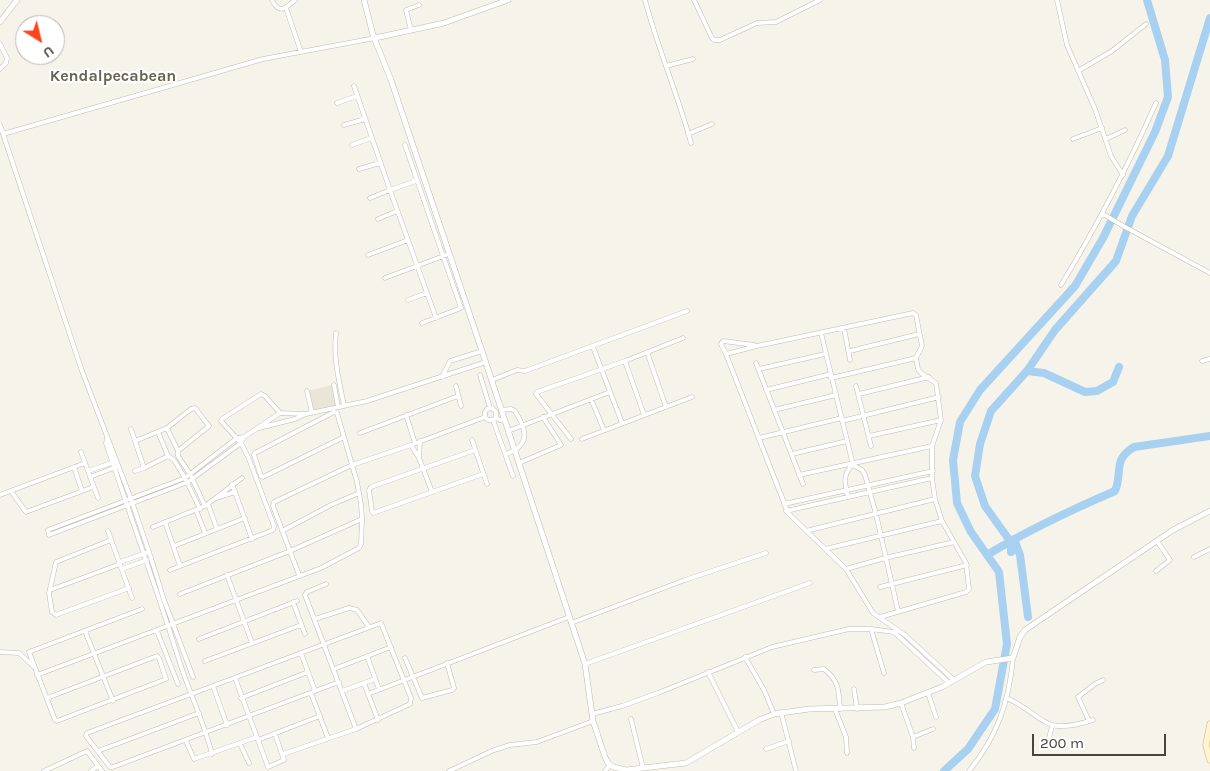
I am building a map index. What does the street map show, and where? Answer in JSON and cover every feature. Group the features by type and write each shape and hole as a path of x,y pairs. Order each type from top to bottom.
{"main road":[{"path":"1210,724 1206,746 1210,760"}],"street":[{"path":"0,22 16,0"},
{"path":"272,0 276,7 286,8 295,0"},
{"path":"364,0 446,254 461,308"},
{"path":"0,141 4,136 262,59 444,23 508,0"},
{"path":"645,0 654,35 666,66 690,143"},
{"path":"694,0 712,38 716,40 723,39 757,23 776,22 820,0"},
{"path":"1057,0 1064,38 1106,138 1111,156 1123,174"},
{"path":"411,30 406,10 419,5"},
{"path":"286,8 301,52"},
{"path":"1078,71 1112,51 1146,24"},
{"path":"0,44 7,58 6,63 0,69"},
{"path":"666,66 693,59"},
{"path":"354,86 436,318"},
{"path":"336,103 357,96"},
{"path":"1060,285 1104,215 1156,103"},
{"path":"344,125 365,119"},
{"path":"688,134 712,124"},
{"path":"0,125 56,297 107,439 106,443 130,503 193,677"},
{"path":"1073,139 1102,128"},
{"path":"1106,138 1125,130"},
{"path":"352,145 372,138"},
{"path":"405,145 416,181 467,306 492,380 584,664 592,722 604,758 610,765 626,770 689,762 759,720 774,714 809,709 880,708 928,693 981,664 992,660 1013,658"},
{"path":"359,170 380,163"},
{"path":"370,198 416,181"},
{"path":"378,218 397,212"},
{"path":"1104,215 1210,273"},
{"path":"368,255 408,240"},
{"path":"385,278 446,254"},
{"path":"408,300 426,292"},
{"path":"422,323 467,306"},
{"path":"492,380 517,370 525,371 593,347 687,311"},
{"path":"726,354 913,313 916,315 922,346 916,358 920,372 936,382 942,420 932,446 932,478 935,499 942,521 967,565 969,589 968,592 880,617"},
{"path":"844,328 850,351 850,360"},
{"path":"336,333 334,354 344,405"},
{"path":"821,333 853,464 864,472 870,492 898,611"},
{"path":"850,351 919,334"},
{"path":"519,463 561,445 536,392 602,370 683,338"},
{"path":"757,346 724,341 721,344 786,511 846,569 871,611 905,635 954,680"},
{"path":"593,347 622,424"},
{"path":"442,377 450,361 482,351"},
{"path":"647,352 666,407"},
{"path":"758,369 825,354"},
{"path":"766,390 916,358"},
{"path":"1202,362 1210,359"},
{"path":"626,361 644,415"},
{"path":"257,428 272,426 306,414 367,401 486,362"},
{"path":"756,363 803,484"},
{"path":"480,376 491,408 496,412 494,419 513,476"},
{"path":"859,394 929,377"},
{"path":"334,385 338,407"},
{"path":"456,386 461,406"},
{"path":"856,386 871,446"},
{"path":"307,391 312,413"},
{"path":"508,431 610,392"},
{"path":"170,570 272,531 274,526 249,459 241,443 222,423 222,419 261,394 280,413"},
{"path":"774,410 836,395"},
{"path":"360,434 458,396"},
{"path":"582,439 692,397"},
{"path":"759,438 863,416 939,397"},
{"path":"591,399 604,430"},
{"path":"485,416 485,412 499,403"},
{"path":"135,441 167,428 195,408 209,424 208,429 178,451"},
{"path":"501,410 514,410 526,435 525,440 515,450 506,454"},
{"path":"37,675 321,568 359,548 361,544 362,519 356,463 344,437 337,414 334,412 255,453 254,456 263,477 344,437"},
{"path":"192,477 237,438 244,436 280,413 306,414"},
{"path":"406,415 413,444 432,492"},
{"path":"485,416 488,420 504,419"},
{"path":"299,575 273,506 274,502 356,463 413,444 485,416"},
{"path":"548,416 571,438"},
{"path":"869,436 942,420"},
{"path":"167,428 178,451 178,456 207,505 217,529"},
{"path":"131,429 144,468"},
{"path":"158,432 168,456 174,460 187,480 205,534"},
{"path":"130,503 48,530 48,532 51,536 187,480 241,443 244,436"},
{"path":"472,440 487,484"},
{"path":"419,458 420,441"},
{"path":"792,454 847,441"},
{"path":"799,475 932,446"},
{"path":"475,450 369,488 372,512 483,474"},
{"path":"81,452 98,498"},
{"path":"135,471 168,456"},
{"path":"174,460 178,456"},
{"path":"88,471 114,462"},
{"path":"0,495 85,463"},
{"path":"848,497 845,478 853,464"},
{"path":"90,478 116,467"},
{"path":"74,468 82,491"},
{"path":"784,504 933,471"},
{"path":"153,527 207,505 242,478"},
{"path":"786,511 932,478"},
{"path":"232,484 252,539"},
{"path":"12,491 26,512 93,487"},
{"path":"215,498 222,498 235,492"},
{"path":"282,531 358,492"},
{"path":"806,531 935,499"},
{"path":"969,771 984,752 993,736 1007,698 1013,658 1020,637 1025,630 1157,542 1193,519 1210,511"},
{"path":"174,546 245,518"},
{"path":"180,594 290,551 362,519"},
{"path":"824,549 942,521"},
{"path":"165,522 180,566"},
{"path":"108,531 132,598"},
{"path":"111,540 58,561 55,564 49,597 52,612 56,615 129,588"},
{"path":"846,569 954,542"},
{"path":"1156,571 1170,560 1157,542"},
{"path":"1194,557 1210,548"},
{"path":"50,590 121,565 147,553"},
{"path":"368,694 448,663 766,553"},
{"path":"121,565 149,559"},
{"path":"149,559 191,695 207,732 212,754"},
{"path":"880,587 967,565"},
{"path":"227,575 252,643"},
{"path":"584,664 810,583"},
{"path":"326,584 305,594 356,729"},
{"path":"199,639 295,602 305,634"},
{"path":"315,619 354,608 368,627"},
{"path":"47,698 158,657 166,680 57,722 34,668 29,652 142,609"},
{"path":"102,771 98,751 86,737 87,733 368,627 381,623 392,647 422,698 452,690 454,686 448,663"},
{"path":"891,624 891,631"},
{"path":"205,661 301,625"},
{"path":"592,714 658,693 772,647 849,629 891,631 949,683"},
{"path":"872,629 884,673"},
{"path":"157,630 178,684"},
{"path":"85,631 112,701"},
{"path":"334,669 392,647"},
{"path":"0,652 19,653 34,668"},
{"path":"300,653 308,672 328,738"},
{"path":"367,656 379,689"},
{"path":"745,657 764,690 774,714"},
{"path":"283,754 356,729 410,704 411,698 406,658"},
{"path":"814,670 824,670 835,680 838,686 838,709 846,737 847,753"},
{"path":"242,698 308,672"},
{"path":"708,672 738,732"},
{"path":"236,678 268,767 284,761 275,734"},
{"path":"342,691 375,679"},
{"path":"1007,698 1049,725 1070,727 1091,720 1078,697 1103,680"},
{"path":"44,771 87,751 100,762 114,767 339,682"},
{"path":"364,683 378,720"},
{"path":"213,686 227,725"},
{"path":"854,689 857,709"},
{"path":"928,693 936,717"},
{"path":"901,703 913,736 914,748"},
{"path":"781,712 796,771"},
{"path":"98,751 199,713"},
{"path":"186,740 194,759 275,734 320,716"},
{"path":"631,719 643,768"},
{"path":"449,771 494,750 510,745 537,742 592,722"},
{"path":"1042,746 1049,738 1049,725"},
{"path":"913,736 933,729"},
{"path":"766,749 789,741"},
{"path":"240,744 249,763"},
{"path":"91,771 100,762"},
{"path":"605,771 610,765"}],"shaded area":[{"path":"333,385 337,407 312,413 307,391"}],"waterway":[{"path":"944,771 968,749 995,709 1007,644 999,572 971,532 957,503 953,460 960,422 980,390 1075,286 1103,238 1155,132 1168,97 1165,60 1147,0"},
{"path":"1010,541 985,506 975,476 980,444 991,411 1027,371 1055,330 1116,261 1132,216 1168,156 1210,18"},
{"path":"1027,371 1044,373 1085,392 1097,391 1113,382 1119,367"},
{"path":"987,555 1018,537 1115,491 1120,462 1127,452 1134,447 1210,436"},
{"path":"1014,539 1020,555 1028,617"},
{"path":"1009,542 1011,552"}],"district":[{"name":"Kendalpecabean","path":"113,76"}]}
